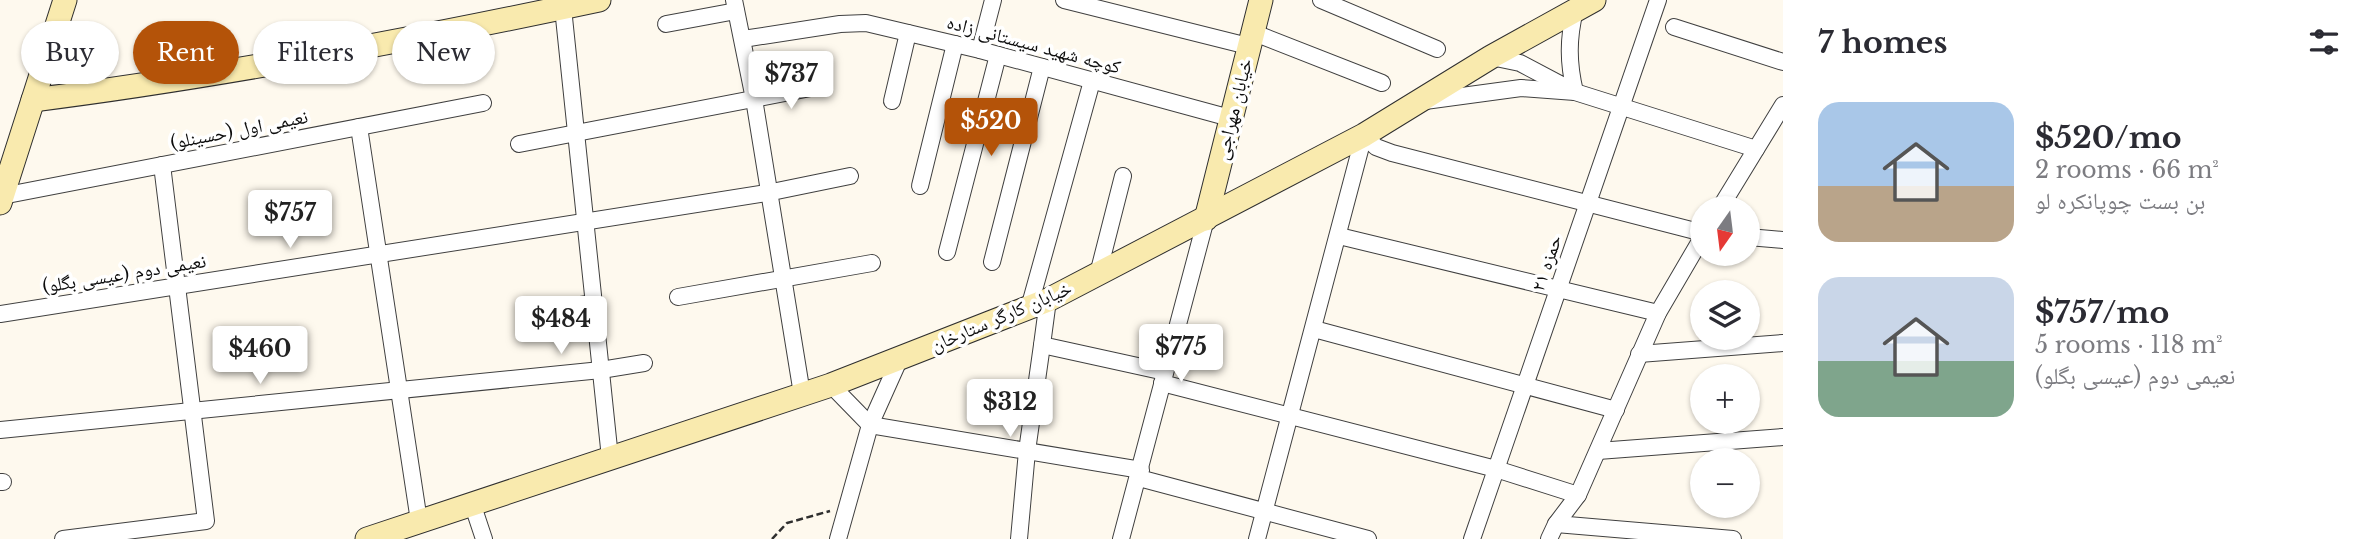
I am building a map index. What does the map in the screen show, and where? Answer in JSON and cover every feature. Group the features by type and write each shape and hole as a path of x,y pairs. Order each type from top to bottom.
{"street":[{"path":"1,200 65,0"},
{"path":"33,100 166,83 599,0"},
{"path":"980,50 993,0"},
{"path":"1065,0 1250,39 1382,83"},
{"name":"خیابان مهراجی","path":"1206,219 1261,0"},
{"path":"1321,0 1437,49"},
{"name":"حمزه ۲۱","path":"1472,539 1658,0"},
{"path":"1576,92 1569,66 1569,36 1584,5"},
{"name":"خیابان کارگر ستارخان","path":"368,539 831,385 1038,304 1364,135 1491,57 1584,5"},
{"path":"666,24 735,6 754,99 767,192 802,394"},
{"path":"563,8 610,457"},
{"name":"کوچه شهید سیستانی زاده","path":"743,39 841,24 866,23 980,50 1230,118"},
{"path":"1674,27 1783,62"},
{"path":"892,101 908,33"},
{"path":"920,186 955,44"},
{"path":"947,252 998,55"},
{"path":"1491,57 1520,63 1576,92 1756,149"},
{"path":"992,262 1042,67"},
{"path":"1019,539 1027,451 1042,345 1038,304 1091,81"},
{"path":"519,144 577,136 821,86"},
{"path":"1416,102 1521,88 1576,92"},
{"name":"نعیمی اول (حسینلو)","path":"1,200 162,165 483,103"},
{"path":"1727,196 1756,149 1779,121 1783,105"},
{"path":"359,127 419,521"},
{"path":"1364,135 1376,147 1392,153 1690,230"},
{"path":"1257,539 1364,135"},
{"path":"63,539 206,521 162,165"},
{"name":"نعیمی دوم (عیسی بگلو)","path":"0,314 767,192 850,176"},
{"path":"1097,274 1123,176"},
{"path":"1121,539 1206,219"},
{"path":"1339,236 1658,313"},
{"path":"1760,238 1783,240"},
{"path":"1552,531 1578,495 1658,313 1690,257"},
{"path":"678,297 782,281 872,263"},
{"path":"528,313 594,303"},
{"path":"1314,329 1616,411"},
{"path":"1639,354 1783,343"},
{"path":"1042,345 1164,377 1289,416 1496,469 1578,495"},
{"path":"838,539 870,425 900,358"},
{"path":"0,430 601,370 644,363"},
{"path":"831,385 870,425 1027,451 1140,474 1264,512 1368,539"},
{"path":"1598,451 1783,437"},
{"path":"472,503 484,539"},
{"path":"1552,531 1733,539"}],"path":[{"path":"772,539 787,523 845,509"}]}
